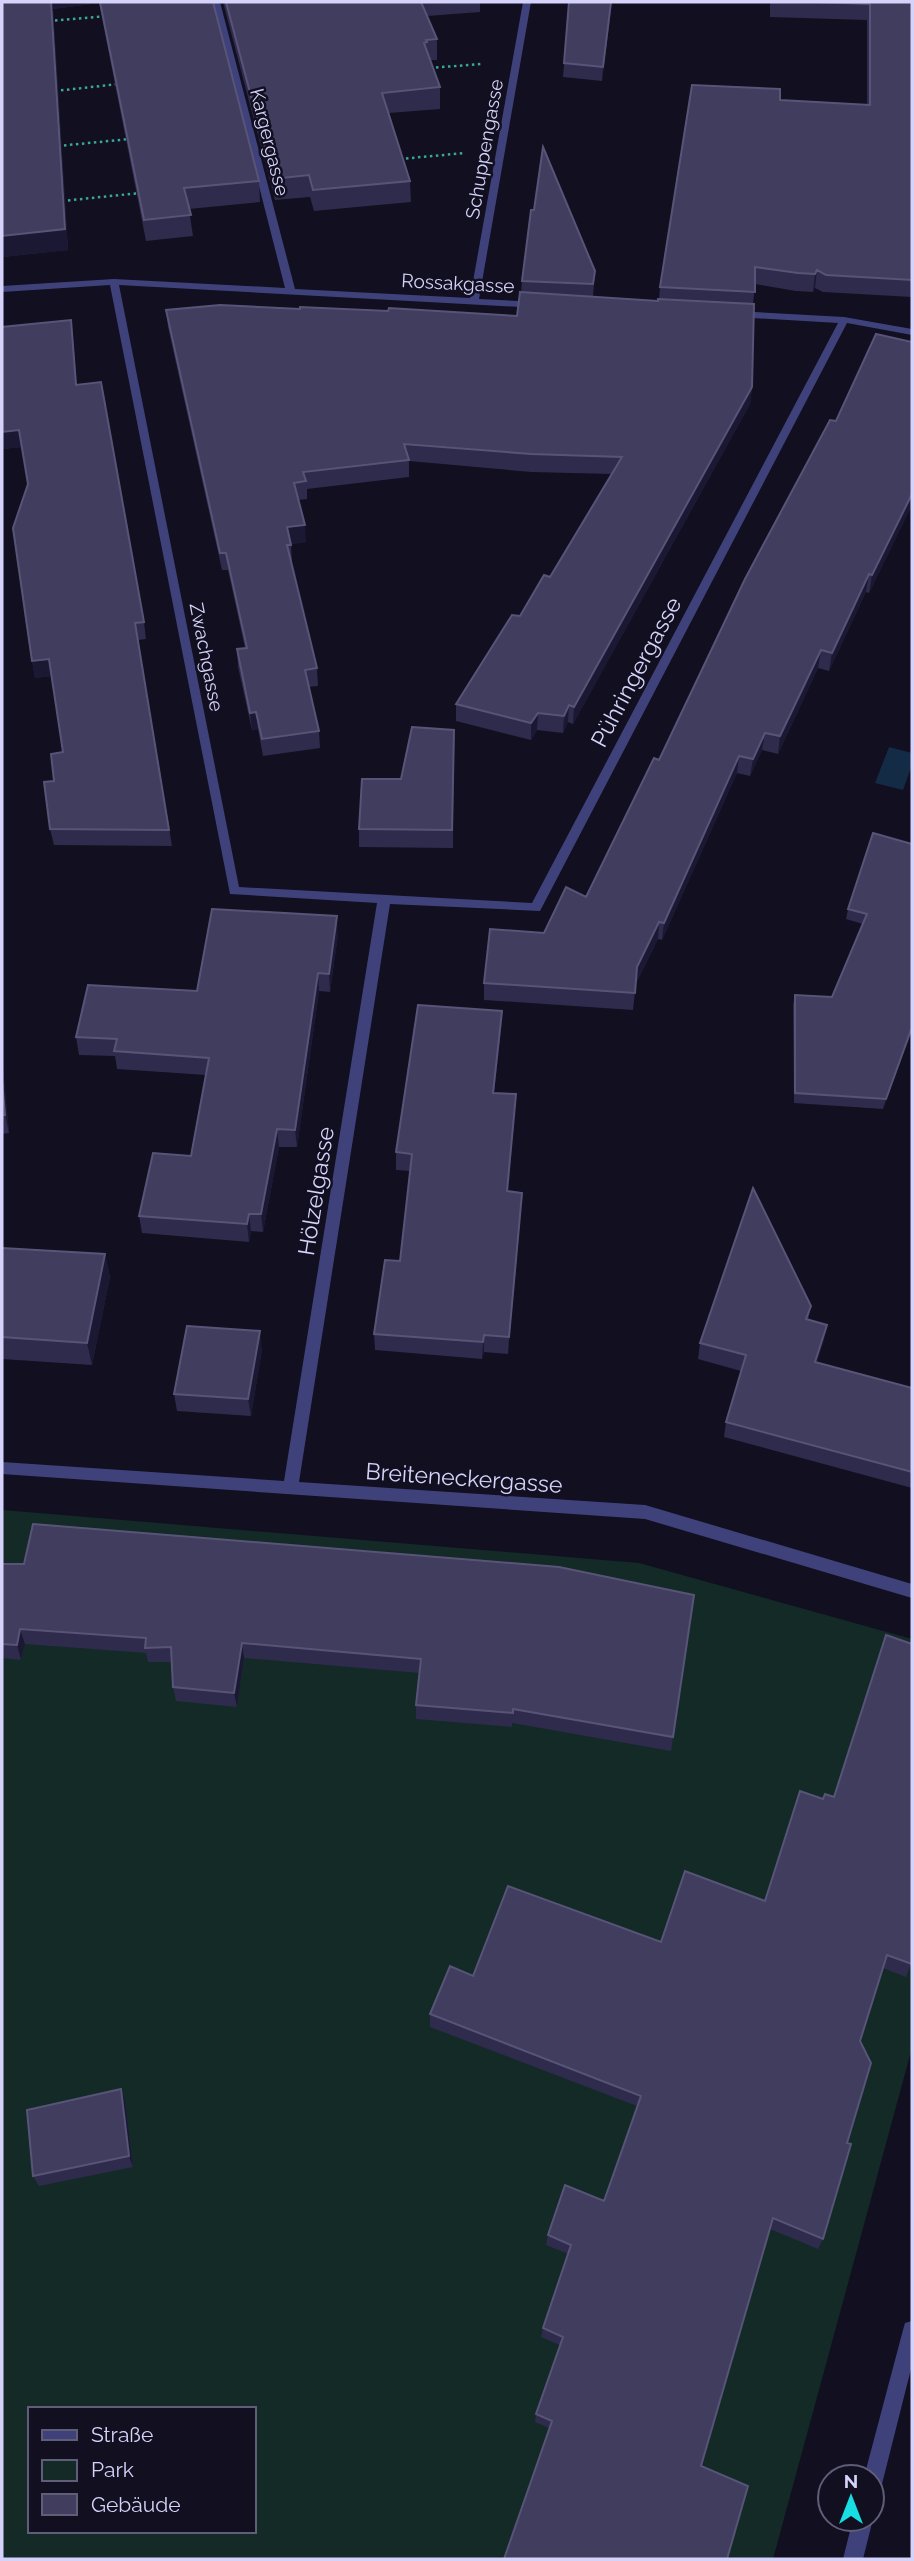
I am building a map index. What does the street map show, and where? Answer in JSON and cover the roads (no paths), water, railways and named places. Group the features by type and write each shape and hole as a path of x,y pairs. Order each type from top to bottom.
{"street":[{"name":"Kargergasse","path":"216,2 290,292"},
{"name":"Schuppengasse","path":"474,302 527,2"},
{"name":"Rossakgasse","path":"2,289 114,282 556,306"},
{"name":"Zwachgasse","path":"114,282 234,891 384,900"},
{"path":"720,314 844,320 912,332"},
{"name":"Pühringergasse","path":"384,900 536,908 844,320"},
{"name":"Hölzelgasse","path":"290,1489 384,900"},
{"name":"Breiteneckergasse","path":"2,1468 645,1512 912,1591"},
{"path":"877,2463 912,2330"},
{"path":"853,2559 860,2533"}],"water":[{"path":"889,747 912,753 912,765 903,790 875,783"}]}
